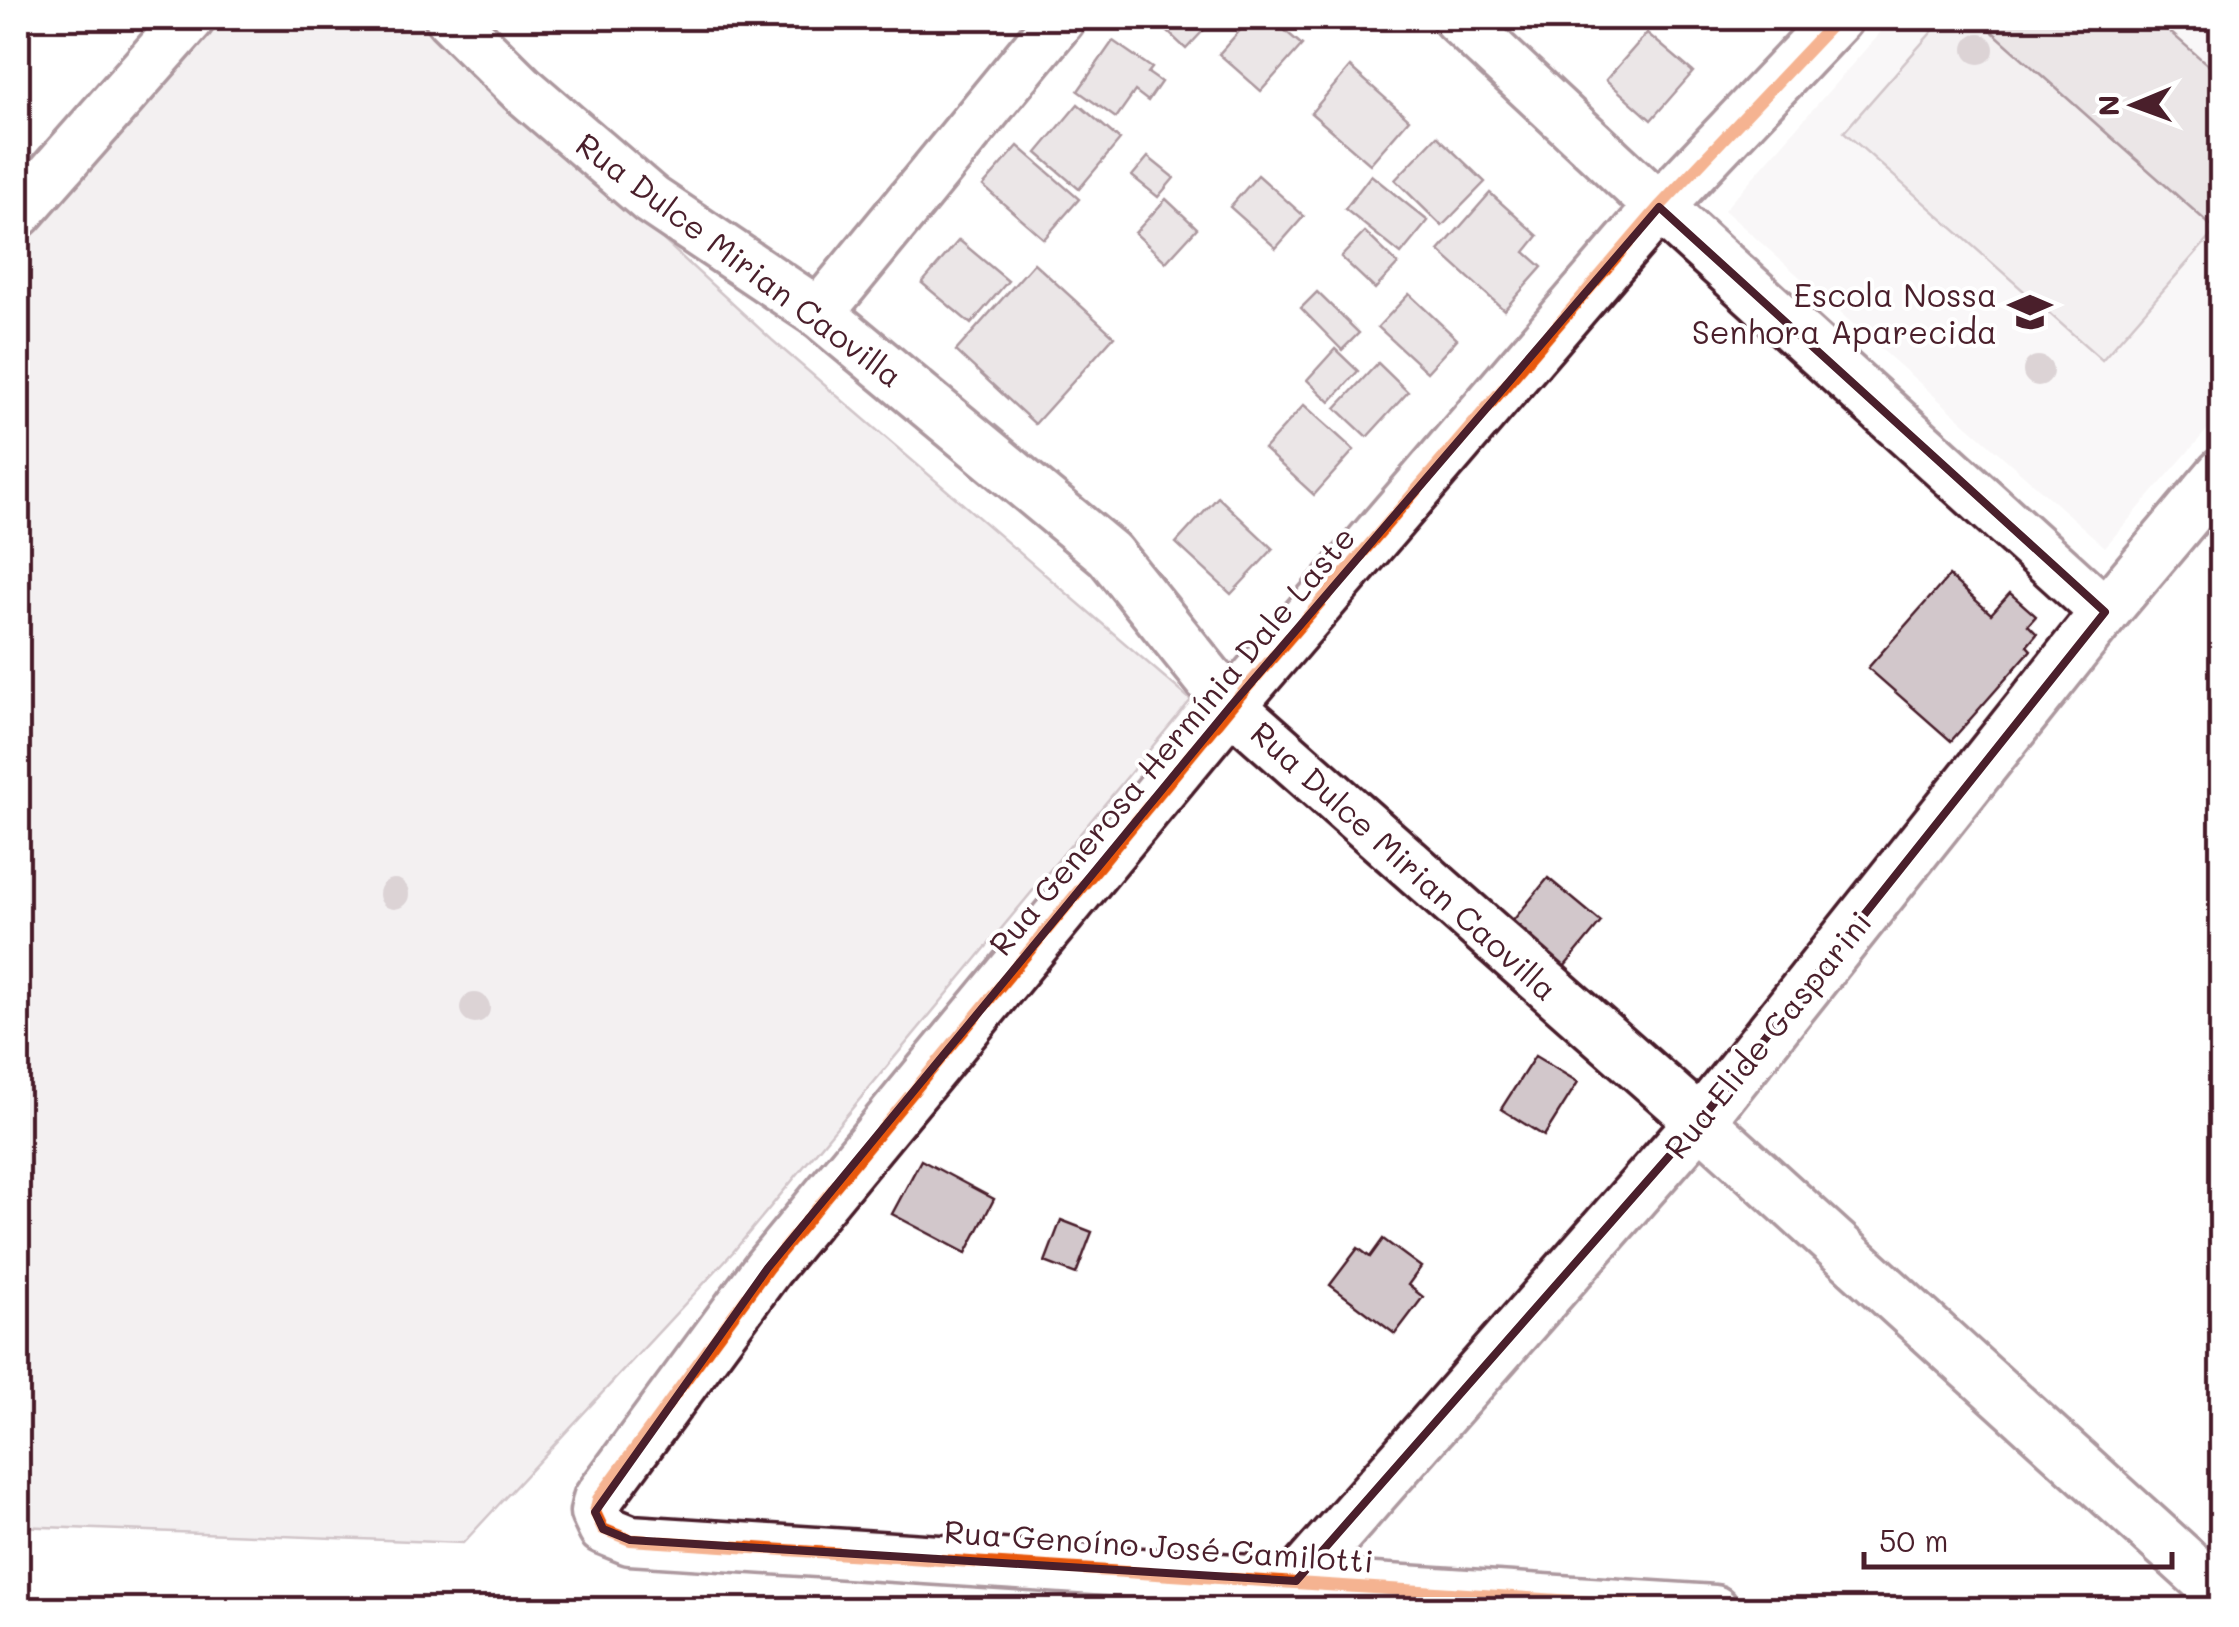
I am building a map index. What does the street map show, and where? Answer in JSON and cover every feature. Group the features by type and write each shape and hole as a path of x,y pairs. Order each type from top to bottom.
{"street":[{"path":"18,213 190,18"},
{"name":"Rua Dulce Mirian Caovilla","path":"450,18 522,89 651,200 819,313 1109,554 1231,706 1700,1121 2222,1594"},
{"path":"819,313 1062,18"},
{"path":"1458,18 1659,207 2105,612"},
{"name":"Rua Generosa Hermínia Dale Laste","path":"602,1529 596,1512 598,1499 768,1268 1231,706 1659,207 1838,18"},
{"name":"Rua Elide Gasparini","path":"1296,1581 1700,1121 2105,612 2222,473"},
{"name":"Rua Genoíno José Camilotti","path":"602,1529 630,1540 1714,1610"}],"highlighted area":[{"path":"1659,207 2105,612 1700,1121 1296,1581 630,1540 603,1529 595,1512 768,1268 1231,706"}],"shaded area":[{"path":"218,18 422,18 772,340 1191,700 733,1252 463,1543 18,1526 18,242"},
{"name":"Escola Nossa Senhora Aparecida","path":"1893,18 2221,18 2221,414 2105,547 1724,210"},
{"path":"1944,18 1977,18 2216,230 2102,360 1844,132"}],"building":[{"path":"1153,18 1215,18 1186,49"},
{"path":"1251,18 1270,18 1302,45 1261,91 1219,54"},
{"path":"1977,18 2154,18 2222,77 2222,224 2216,230"},
{"path":"1647,33 1693,72 1651,120 1606,80"},
{"path":"1113,41 1152,68 1148,73 1161,82 1148,101 1135,91 1116,118 1078,91"},
{"path":"1350,67 1409,119 1370,164 1311,113"},
{"path":"1078,104 1120,140 1079,189 1037,153"},
{"path":"1437,136 1485,182 1442,226 1395,180"},
{"path":"1018,146 1079,199 1044,239 983,186"},
{"path":"1148,157 1174,178 1158,197 1132,176"},
{"path":"1258,175 1304,216 1276,248 1230,207"},
{"path":"1371,175 1428,221 1401,254 1345,209"},
{"path":"1490,193 1538,236 1525,252 1542,267 1504,310 1439,251"},
{"path":"1166,199 1197,228 1166,262 1135,233"},
{"path":"1365,232 1398,264 1375,289 1341,257"},
{"path":"959,240 1008,281 971,324 922,283"},
{"path":"1034,263 1114,336 1035,424 956,351"},
{"path":"1317,292 1359,333 1342,350 1301,308"},
{"path":"1409,294 1457,339 1427,372 1378,327"},
{"path":"1335,349 1358,371 1330,402 1307,380"},
{"path":"1378,363 1408,392 1367,437 1336,408"},
{"path":"1304,405 1354,450 1314,495 1264,449"},
{"path":"1218,497 1273,549 1231,594 1176,543"},
{"path":"1949,576 1991,614 2010,593 2036,616 2028,625 2037,634 2027,646 2031,650 1951,741 1868,668"},
{"path":"1548,878 1601,922 1564,967 1511,923"},
{"path":"1535,1056 1578,1082 1544,1136 1501,1109"},
{"path":"921,1160 994,1199 966,1253 892,1214"},
{"path":"1061,1220 1092,1232 1076,1274 1045,1262"},
{"path":"1383,1239 1421,1267 1408,1285 1423,1297 1395,1334 1330,1285 1358,1248 1370,1257"}],"cycle path":[{"path":"1714,1610 630,1540 603,1529 595,1512 598,1499 768,1268 1231,706 1659,207 1838,18"}],"place":[{"name":"Escola Nossa Senhora Aparecida","path":"2030,312"}]}
